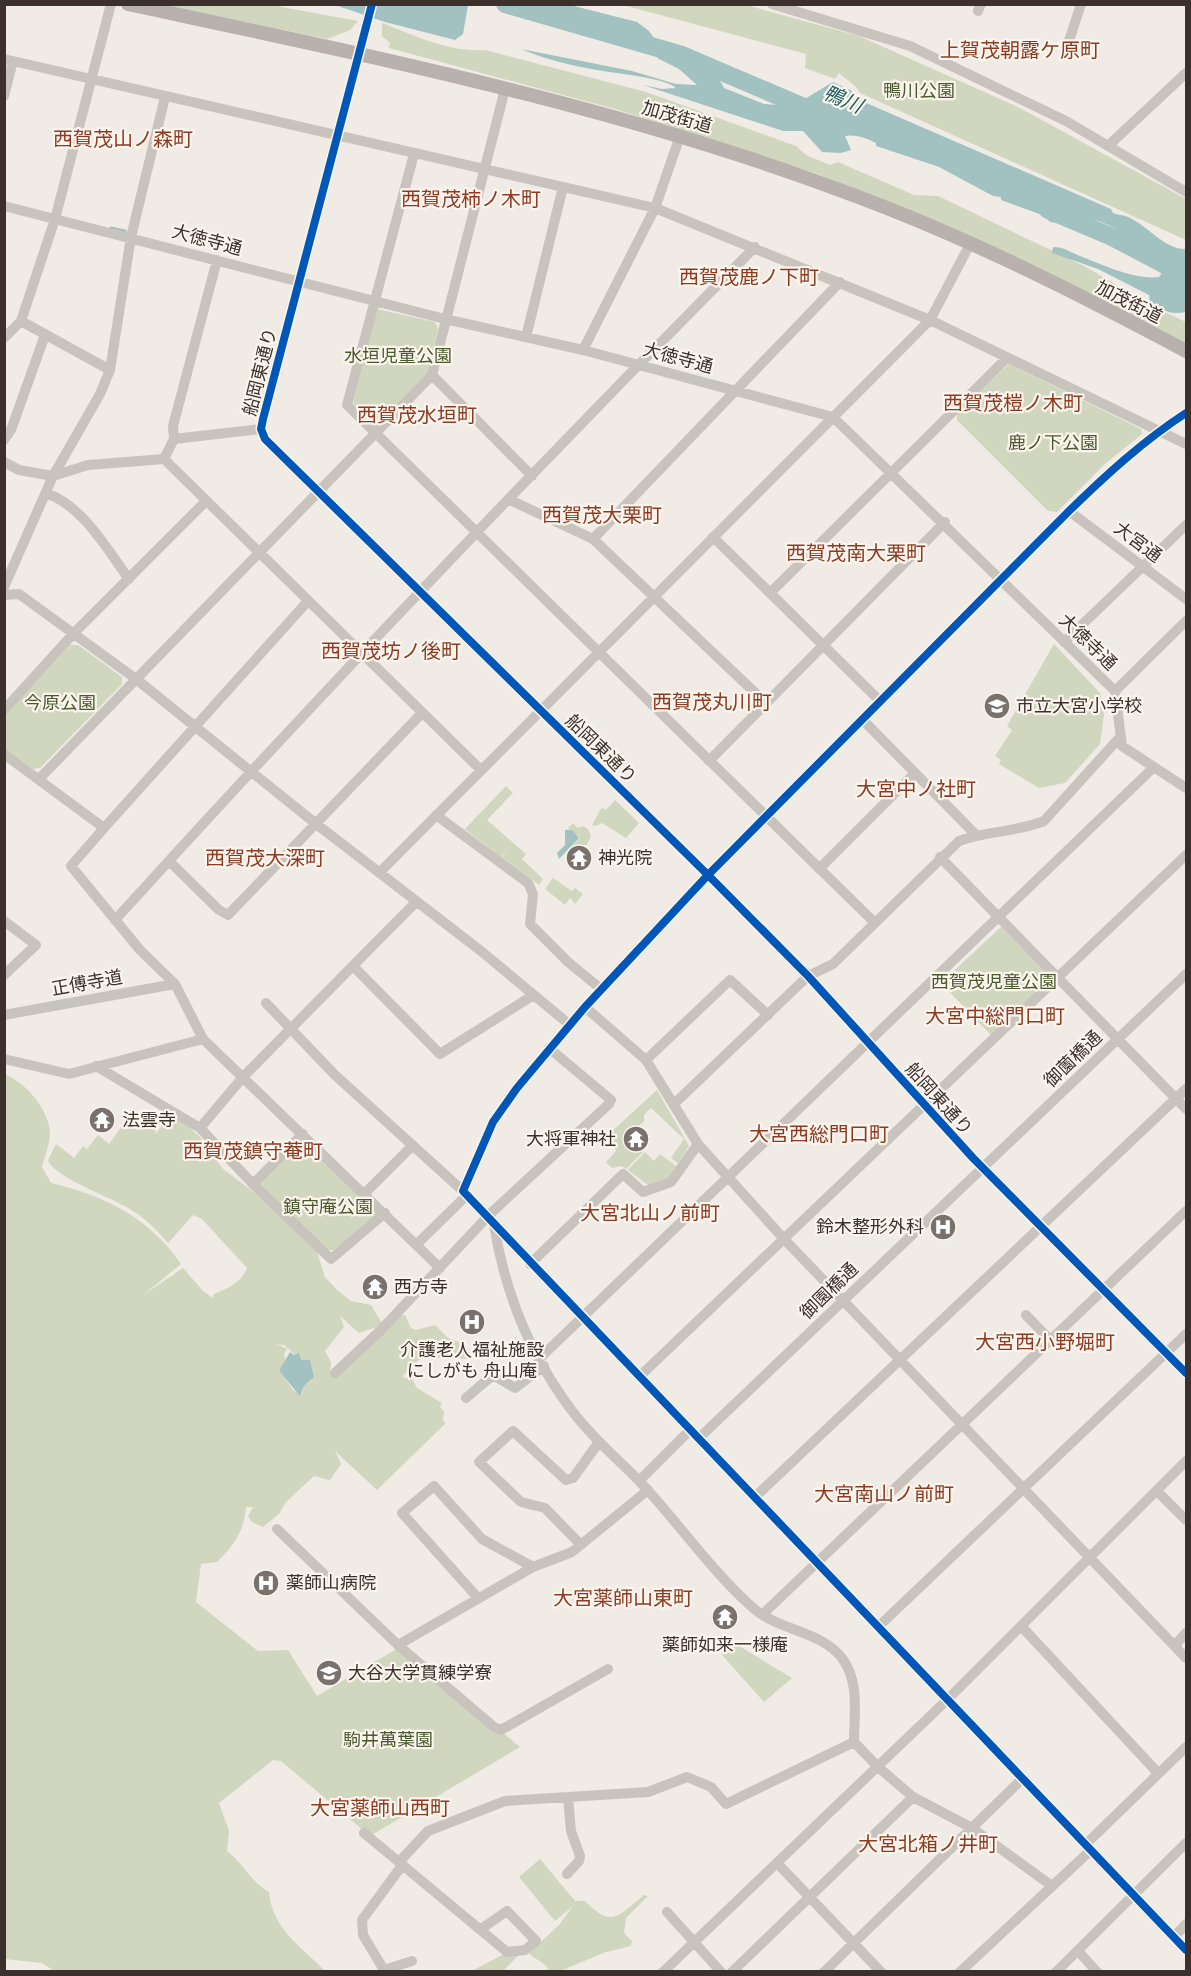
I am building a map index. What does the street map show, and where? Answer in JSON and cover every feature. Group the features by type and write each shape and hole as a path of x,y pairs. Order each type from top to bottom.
{"main road":[{"name":"加茂街道","path":"128,4 441,71 680,136 862,198 970,244 1186,351"}],"street":[{"path":"4,338 21,321 55,219 111,4"},
{"name":"船岡東通り","path":"372,4 336,134 261,429 272,447 808,976 982,1168 1186,1373"},
{"path":"771,4 791,7 910,46 1066,121 1186,192"},
{"path":"1065,53 1081,4"},
{"path":"4,96 9,60 93,78 165,98 336,134 414,154 655,208 930,320 1186,444"},
{"path":"1108,146 1186,73"},
{"path":"40,778 432,375 505,89"},
{"path":"4,587 53,476 100,394 110,370 131,237 165,98"},
{"path":"583,350 655,208 680,136"},
{"path":"414,154 373,299 347,405 874,922"},
{"path":"526,337 563,187"},
{"name":"大徳寺通","path":"4,206 446,319 583,350 833,417 945,522 1115,691 1121,736"},
{"path":"380,873 930,320 970,244"},
{"path":"115,920 362,654 638,365 755,247"},
{"path":"164,459 174,439 173,426 217,260"},
{"path":"593,539 840,282"},
{"path":"21,321 110,370"},
{"path":"4,440 11,430 45,335"},
{"path":"770,593 1007,358"},
{"path":"432,375 532,476"},
{"path":"417,1244 464,1193 493,1122 549,1048 601,989 708,875 1069,511 1160,430 1186,413"},
{"path":"174,439 261,429"},
{"path":"4,462 19,470 53,476 88,465 164,459"},
{"path":"164,459 205,502 481,770"},
{"path":"46,493 62,499 84,520 129,579"},
{"path":"510,500 593,539 655,595 766,703"},
{"path":"4,710 73,634 205,502"},
{"name":"大宮通","path":"1069,511 1186,599"},
{"path":"709,760 945,522"},
{"path":"1064,642 1186,525"},
{"path":"713,537 880,701"},
{"path":"4,595 19,594 136,679 315,823 481,951 532,996 570,1025"},
{"path":"308,601 71,866 140,950 175,984 203,1039 365,1193 440,1268"},
{"path":"1115,691 1186,621"},
{"path":"169,861 219,910 228,915 422,713"},
{"path":"862,719 976,835"},
{"path":"1121,736 1122,746 1186,788"},
{"path":"674,1104 808,976 833,964 940,857 959,841 976,835 1034,825 1044,821 1121,736"},
{"path":"4,754 40,778 105,828"},
{"path":"466,1398 494,1375 515,1388 582,1318 1154,767"},
{"path":"819,869 915,773"},
{"path":"436,815 528,883 533,894 530,924 568,962 601,989"},
{"path":"639,1377 1186,855"},
{"path":"940,857 1186,1109"},
{"path":"200,1128 243,1077 416,902"},
{"path":"4,921 36,945 4,975"},
{"path":"353,966 440,1054 532,996"},
{"name":"御薗橋通","path":"982,1168 1186,974"},
{"path":"646,1059 730,981 768,1015"},
{"name":"正傅寺道","path":"4,1015 175,984"},
{"path":"266,1003 336,1075 464,1193 1186,1950"},
{"path":"585,1007 646,1059 698,1143 727,1178 1186,1658"},
{"path":"4,1059 69,1074 96,1065 203,1039"},
{"path":"335,1373 440,1268 491,1222 611,1100 549,1048"},
{"path":"96,1065 200,1128 253,1184 331,1259 385,1213"},
{"path":"755,1497 1186,1089"},
{"path":"253,1184 303,1134"},
{"path":"530,1264 622,1174 643,1192 671,1182 698,1143"},
{"path":"365,1193 412,1146"},
{"name":"御園橋通","path":"639,1480 695,1434 844,1299 982,1168"},
{"path":"763,1614 1186,1211"},
{"path":"491,1222 514,1307 542,1362 573,1413 599,1442 639,1480 753,1609 829,1644 843,1659 853,1678 854,1742 878,1767 913,1797 972,1828 1052,1886"},
{"path":"1026,1315 1050,1340"},
{"path":"878,1628 1186,1334"},
{"path":"581,1545 545,1508 522,1502 478,1462 513,1431 566,1480 573,1478 599,1442"},
{"path":"663,1971 948,1700 1186,1461"},
{"path":"478,1598 402,1514 434,1486 482,1539 533,1567"},
{"path":"398,1645 533,1567 572,1552 648,1490"},
{"path":"1157,1491 1186,1520"},
{"path":"277,1529 398,1645 494,1727 501,1730 608,1669"},
{"path":"1022,1627 1158,1773"},
{"path":"1175,1645 1186,1633"},
{"path":"412,1961 384,1970 363,1935 362,1920 401,1863 428,1831 505,1801 648,1792 687,1776 711,1786 726,1804 854,1742"},
{"path":"960,1971 1052,1886 1158,1773 1186,1747"},
{"path":"824,1971 1022,1779"},
{"path":"567,1797 571,1831 580,1856 579,1861 567,1874"},
{"path":"732,1971 913,1797"},
{"path":"364,1833 507,1952 525,1950 536,1941 507,1911 481,1929"},
{"path":"1056,1971 1186,1843"},
{"path":"777,1863 881,1971"},
{"path":"667,1912 721,1971"},
{"path":"1174,1937 1186,1924"},
{"path":"1078,1951 1097,1971"}],"green space":[{"path":"162,5 271,5 358,21 350,30 327,39"},
{"name":"鴨川公園","path":"623,5 746,5 859,36 1020,108 1186,199 1186,240 860,93 839,73 835,79 805,68 806,54"},
{"path":"382,23 445,46 485,50 646,92 796,146 806,155 830,165 838,162 914,195 938,196 1084,266 1156,308 1186,322 1186,347 975,239 818,174 615,109 389,48 390,43 382,36"},
{"name":"水垣児童公園","path":"377,309 435,322 438,329 428,372 375,427 353,403"},
{"name":"鹿ノ下公園","path":"1009,364 1141,429 1142,434 1107,462 1057,512 1048,511 957,420 957,414"},
{"path":"1054,644 1100,693 1104,714 1100,744 1065,783 1039,788 999,764 1001,760 995,756 1012,730 1007,726"},
{"name":"今原公園","path":"70,645 78,645 122,677 122,684 40,768 33,769 5,749 4,717"},
{"path":"506,786 513,793 487,820 526,854 522,859 543,879 539,885 502,857 508,847 501,857 465,829"},
{"path":"615,800 639,823 626,838 602,823 592,825 602,807 606,810"},
{"path":"573,823 578,828 583,826 588,829 591,836 587,844 578,850 569,849 580,838 568,828"},
{"path":"553,878 572,891 575,888 583,894 575,904 570,898 565,905 545,889"},
{"name":"西賀茂児童公園","path":"1001,927 1048,974 1047,981 991,1035 941,983"},
{"name":"駒井萬葉園","path":"4,1074 20,1083 34,1096 48,1121 49,1144 42,1167 51,1183 89,1194 124,1211 155,1234 181,1264 142,1296 183,1268 203,1291 213,1298 214,1294 238,1281 247,1268 202,1219 193,1215 168,1243 150,1224 122,1204 72,1180 52,1167 48,1160 56,1144 74,1158 83,1146 87,1149 98,1135 109,1144 131,1114 156,1131 155,1135 164,1122 177,1117 199,1136 223,1169 266,1201 317,1252 325,1277 337,1290 351,1301 371,1305 383,1325 359,1333 340,1316 344,1327 325,1351 331,1362 330,1375 336,1374 400,1316 405,1315 411,1328 416,1330 435,1325 448,1338 462,1343 469,1351 466,1359 422,1357 402,1377 412,1379 417,1388 442,1403 440,1407 444,1411 443,1421 446,1423 377,1490 335,1451 341,1464 330,1480 314,1476 286,1502 279,1514 263,1527 252,1522 248,1516 253,1507 246,1507 243,1524 228,1550 217,1562 201,1564 196,1602 258,1651 288,1650 317,1696 400,1647 520,1747 370,1836 281,1761 273,1760 219,1803 229,1831 227,1851 257,1883 269,1892 271,1905 282,1927 325,1971 56,1972 42,1963 5,1959","holes":["277,1344 284,1345 312,1369 312,1380 304,1386 302,1394 294,1391 279,1371 286,1362 284,1354 287,1349"]},
{"path":"657,1090 689,1146 678,1163 671,1158 684,1139 651,1108 644,1115 644,1121 628,1137 643,1152 626,1169 622,1166 612,1168 606,1162 616,1151 609,1134"},
{"name":"鎮守庵公園","path":"303,1141 377,1210 376,1215 334,1250 327,1250 259,1182"},
{"path":"645,1152 654,1161 660,1154 676,1166 669,1177 648,1185 628,1170"},
{"path":"734,1643 792,1678 764,1702 722,1655"},
{"path":"540,1859 575,1901 585,1901 602,1915 609,1917 621,1914 644,1895 648,1896 626,1918 624,1933 632,1941 631,1946 606,1952 560,1971 550,1971 532,1956 529,1953 559,1925 572,1907 555,1921 519,1877"},
{"path":"502,1955 519,1955 503,1971 470,1972"}],"water":[{"path":"335,5 468,5 463,34 455,40 385,22"},
{"path":"534,5 570,5 637,22 649,31 659,45 672,49 693,62 712,66 724,88 764,104 793,106 833,82 852,91 857,99 1111,209 1113,213 1128,217 1171,246 1186,249 1186,312 1176,313 1163,310 1150,301 1149,295 1098,269 1052,253 1053,247 1060,248 1119,271 1139,276 1159,277 1163,271 1144,250 1118,230 1103,223 1089,219 1075,219 1063,224 1050,222 1045,216 1001,200 1001,197 993,196 939,167 876,146 876,143 864,138 845,136 851,150 841,153 822,152 803,131 783,131 643,85 662,89 676,88 671,84 568,64 521,49 632,71 676,84 697,85 679,69 659,59 629,33"},
{"path":"565,830 572,830 579,838 559,859 557,853 565,845"},
{"path":"290,1352 294,1355 299,1353 301,1360 310,1360 314,1377 304,1386 300,1396 279,1371"}],"waterway":[{"name":"鴨川","path":"505,4 682,55 818,113"},
{"name":"鴨川","path":"1048,210 1112,237 1186,276"},
{"path":"111,228 125,231"}],"cycle path":[{"path":"372,4 263,419 261,429 265,439 808,976 973,1158 1186,1373"},
{"path":"1186,413 1125,459 1069,511 708,875 585,1007 517,1088 493,1122 463,1191 1186,1950"}],"place":[{"name":"市立大宮小学校","path":"997,706"},
{"name":"神光院","path":"579,858"},
{"name":"法雲寺","path":"102,1120"},
{"name":"大将軍神社","path":"636,1139"},
{"name":"鈴木整形外科","path":"943,1227"},
{"name":"西方寺","path":"375,1287"},
{"name":"介護老人福祉施設 にしがも 舟山庵","path":"472,1322"},
{"name":"薬師山病院","path":"266,1583"},
{"name":"薬師如来一様庵","path":"725,1617"},
{"name":"大谷大学貫練学寮","path":"329,1673"}],"district":[{"name":"上賀茂朝露ケ原町","path":"1020,50"},
{"name":"西賀茂山ノ森町","path":"123,139"},
{"name":"西賀茂柿ノ木町","path":"471,199"},
{"name":"西賀茂鹿ノ下町","path":"749,277"},
{"name":"西賀茂榿ノ木町","path":"1013,403"},
{"name":"西賀茂水垣町","path":"417,415"},
{"name":"西賀茂大栗町","path":"602,515"},
{"name":"西賀茂南大栗町","path":"856,553"},
{"name":"西賀茂坊ノ後町","path":"391,651"},
{"name":"西賀茂丸川町","path":"712,702"},
{"name":"大宮中ノ社町","path":"916,789"},
{"name":"西賀茂大深町","path":"265,858"},
{"name":"大宮中総門口町","path":"995,1016"},
{"name":"大宮西総門口町","path":"819,1134"},
{"name":"西賀茂鎮守菴町","path":"253,1151"},
{"name":"大宮北山ノ前町","path":"650,1213"},
{"name":"大宮西小野堀町","path":"1045,1342"},
{"name":"大宮南山ノ前町","path":"884,1494"},
{"name":"大宮薬師山東町","path":"623,1598"},
{"name":"大宮薬師山西町","path":"380,1808"},
{"name":"大宮北箱ノ井町","path":"928,1844"}]}
